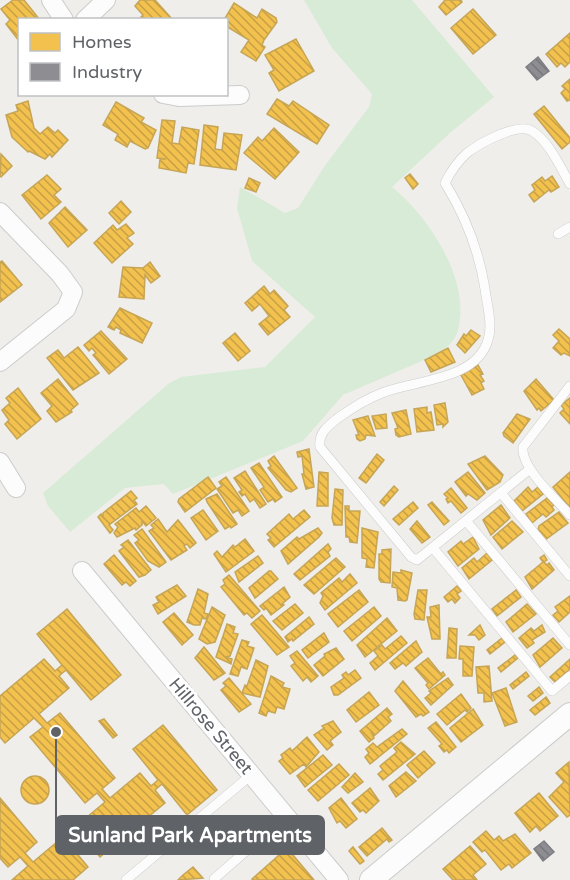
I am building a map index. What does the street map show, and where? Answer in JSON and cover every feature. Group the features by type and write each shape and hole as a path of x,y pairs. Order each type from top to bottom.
{"street":[{"path":"51,0 63,18"},
{"path":"87,18 106,0"},
{"path":"228,95 240,95"},
{"path":"174,96 210,96"},
{"path":"0,212 60,273 73,292 66,309 0,362"},
{"path":"0,462 16,488"},
{"name":"Hillrose Street","path":"82,571 339,880"},
{"path":"371,880 570,714"}],"lane":[{"path":"530,469 419,560 411,556 327,456 319,441 323,431 330,424 354,407 381,393 424,382 468,365 481,354 488,339 489,314 480,261 464,215 445,183 466,154 499,134 522,128 532,131 544,144 570,184"},
{"path":"558,234 570,227"},
{"path":"570,386 523,447 523,459 570,515"},
{"path":"501,493 570,576"},
{"path":"467,522 570,645"},
{"path":"433,548 552,691 570,676"},
{"path":"126,880 251,775"},
{"path":"214,879 286,816"}],"green space":[{"path":"304,0 412,0 494,97 451,132 392,187 420,215 433,232 453,271 460,311 457,334 450,344 438,354 343,395 303,441 173,494 164,484 125,488 70,532 48,506 43,493 168,384 181,377 265,367 315,317 252,261 237,208 240,187 285,213 298,208 324,167 369,107 372,94 332,48"}],"building: Homes":[{"path":"13,0 24,0 38,18 18,18 18,40 6,24 10,20 1,9"},
{"path":"140,0 155,0 171,18 140,18 143,15 135,6"},
{"path":"445,0 461,0 462,2 446,15 439,7"},
{"path":"234,3 257,18 262,9 276,18 277,22 264,40 262,45 265,47 256,61 241,52 249,40 228,27 228,18 225,18"},
{"path":"473,9 496,35 473,54 451,28"},
{"path":"570,33 570,62 565,67 561,63 557,67 546,54"},
{"path":"296,39 314,71 279,91 269,73 274,70 265,55"},
{"path":"570,79 570,100 567,101 561,93 565,89 562,86"},
{"path":"277,99 289,106 293,101 329,125 317,144 267,114"},
{"path":"28,101 34,128 40,134 48,127 55,133 58,130 68,140 52,157 50,154 45,159 28,152 12,137 6,115 18,111 16,105"},
{"path":"116,102 144,118 141,122 156,130 148,148 145,149 130,141 127,147 115,140 118,134 103,125"},
{"path":"544,106 570,138 570,142 562,149 534,114"},
{"path":"162,120 175,121 172,143 179,144 182,127 199,130 194,164 188,163 186,173 159,168 160,159 166,159 157,158"},
{"path":"204,125 218,127 215,149 222,150 224,133 242,135 236,170 200,165"},
{"path":"274,128 299,152 275,179 244,153 258,137 262,141"},
{"path":"1,154 12,166 1,177 0,176"},
{"path":"410,174 418,184 413,189 405,178"},
{"path":"47,175 61,189 54,195 61,202 41,219 22,195"},
{"path":"552,176 559,187 551,192 549,190 534,202 529,195 535,190 532,185 542,177 545,181"},
{"path":"249,178 260,183 256,192 245,188"},
{"path":"121,201 131,212 119,224 109,213"},
{"path":"65,207 87,230 68,247 49,223"},
{"path":"126,224 134,233 127,238 133,244 112,263 94,243 113,225 117,230"},
{"path":"2,261 22,285 0,302 0,262"},
{"path":"150,262 160,276 151,283 145,275 144,299 119,297 123,267 143,268"},
{"path":"264,286 270,294 274,290 288,306 284,310 290,317 268,335 259,324 269,316 260,304 252,311 245,303"},
{"path":"120,308 152,323 142,343 120,333 121,330 116,327 114,330 108,327"},
{"path":"559,329 570,339 570,356 564,353 561,355 553,348 559,341 553,335"},
{"path":"471,330 480,336 465,353 457,345 464,334 466,336"},
{"path":"101,331 127,359 109,374 93,355 96,353 92,348 89,351 84,345"},
{"path":"235,333 250,351 238,361 223,343"},
{"path":"78,347 99,373 73,390 47,358 58,350 64,358"},
{"path":"448,348 455,362 431,372 425,360"},
{"path":"478,365 483,374 480,375 484,381 481,383 484,389 472,395 461,375"},
{"path":"58,379 78,404 71,410 72,412 56,422 47,411 52,406 41,393"},
{"path":"536,379 554,400 541,411 539,408 537,410 524,391"},
{"path":"18,388 41,419 17,439 5,424 9,420 2,410 10,403 6,398"},
{"path":"570,398 570,424 560,413 564,409 561,405"},
{"path":"445,403 448,422 443,427 443,424 437,425 434,405"},
{"path":"427,407 427,413 431,412 434,430 417,432 414,409"},
{"path":"406,410 411,434 399,437 396,435 395,429 398,428 392,413"},
{"path":"386,414 387,428 376,429 372,416"},
{"path":"517,414 530,419 513,443 503,433"},
{"path":"368,416 375,436 366,435 365,439 360,441 357,439 356,435 359,435 353,420"},
{"path":"309,449 314,487 306,489 302,474 304,474 302,456 298,457 297,452"},
{"path":"377,454 384,460 366,483 359,478"},
{"path":"274,456 297,488 291,492 286,490 268,468 271,466 268,461"},
{"path":"485,456 503,475 500,482 487,490 468,464"},
{"path":"259,463 282,497 275,502 273,499 268,502 260,490 264,487 251,468"},
{"path":"245,471 266,504 260,508 254,499 250,502 245,494 242,496 239,492 242,490 234,478"},
{"path":"319,472 328,473 328,506 317,506"},
{"path":"468,472 485,493 477,500 468,494 466,496 455,482"},
{"path":"570,472 570,508 553,487"},
{"path":"208,477 216,488 185,512 178,502 179,499"},
{"path":"226,477 249,511 242,516 238,510 233,513 217,489 222,486 219,482"},
{"path":"394,486 398,490 384,506 380,502"},
{"path":"528,487 532,492 538,487 543,494 522,511 514,501"},
{"path":"451,488 467,508 461,513 451,501 448,503 446,499 448,498 444,494"},
{"path":"335,489 343,490 342,525 334,525 332,518"},
{"path":"131,491 137,498 134,500 137,504 109,525 113,530 110,533 98,517 101,514 103,517 103,513"},
{"path":"217,494 237,524 231,528 230,526 225,529 207,502 206,499"},
{"path":"547,498 554,505 552,507 554,510 546,517 543,514 532,523 526,514"},
{"path":"413,502 418,508 399,525 393,519"},
{"path":"432,502 449,521 444,525 428,505"},
{"path":"501,505 510,518 491,535 483,520"},
{"path":"146,506 156,518 146,526 142,521 142,525 136,530 135,528 117,537 114,533 118,527 115,524 136,508 139,512"},
{"path":"345,506 349,506 349,511 360,511 357,543 350,542 349,537 346,537"},
{"path":"203,510 218,531 206,540 191,518"},
{"path":"304,510 310,517 274,547 268,540 271,538 267,534 289,514 293,519"},
{"path":"559,512 568,523 545,540 538,530 539,526"},
{"path":"158,519 167,532 178,520 196,543 190,548 187,544 184,546 187,550 171,560 149,531 154,528 151,525"},
{"path":"417,521 430,537 422,543 410,529"},
{"path":"512,521 523,532 502,549 493,537"},
{"path":"318,528 322,533 319,537 288,564 281,551 297,537 299,539"},
{"path":"362,528 378,532 374,568 366,567 367,559 362,558"},
{"path":"142,529 166,562 159,567 148,561 135,543 139,540 134,535"},
{"path":"473,537 479,549 458,566 448,552 461,541 463,544"},
{"path":"245,539 254,551 226,572 214,554 217,551 222,557 233,545 235,547"},
{"path":"128,540 151,570 145,575 139,577 119,551 124,547 121,545"},
{"path":"328,544 331,549 328,552 330,556 300,580 294,574"},
{"path":"391,549 390,583 381,582 379,554 382,554 382,550"},
{"path":"487,553 492,560 469,579 462,568 474,558 477,562"},
{"path":"114,555 136,581 130,586 126,582 122,585 104,564"},
{"path":"544,555 547,560 544,562 547,565 549,563 554,570 532,589 525,577 543,562 540,558"},
{"path":"258,556 263,563 239,582 235,572"},
{"path":"336,558 345,567 314,594 304,585"},
{"path":"401,570 412,573 405,601 398,600 397,588 392,587 393,572 401,573"},
{"path":"269,571 278,579 255,598 249,588"},
{"path":"350,574 357,583 325,610 320,603 323,596 321,593 339,578 342,582"},
{"path":"229,575 260,611 252,618 247,613 244,615 221,587 225,584 223,580"},
{"path":"177,585 186,596 158,614 153,605 159,602 156,597"},
{"path":"457,586 461,591 457,594 460,598 455,603 452,599 448,602 444,597"},
{"path":"284,587 290,597 271,615 266,608 264,610 260,606"},
{"path":"198,589 208,594 204,613 208,614 206,619 202,618 200,625 194,625 187,622"},
{"path":"359,590 368,602 338,627 328,614"},
{"path":"418,590 427,590 424,620 415,619 414,614"},
{"path":"516,590 521,597 497,616 492,609"},
{"path":"570,596 570,612 559,622 553,615 558,611 555,607"},
{"path":"295,604 303,613 282,630 273,621"},
{"path":"527,604 536,614 513,632 506,622"},
{"path":"439,605 440,639 432,639 427,617 431,617 430,607"},
{"path":"212,607 225,615 215,642 207,644 199,639"},
{"path":"374,607 381,616 352,641 344,631"},
{"path":"67,609 121,675 91,700 66,670 59,676 69,688 39,714 47,723 60,713 115,778 102,789 110,798 140,773 151,786 158,780 133,749 163,725 217,790 187,815 162,784 155,790 165,803 100,857 75,827 105,802 97,793 85,803 30,737 43,727 34,718 5,743 0,737 0,696 44,659 55,671 62,665 37,634"},
{"path":"174,613 193,635 182,645 163,622"},
{"path":"262,615 289,647 277,655 251,624"},
{"path":"309,617 314,624 293,641 292,639 288,642 285,637"},
{"path":"387,618 397,631 365,657 357,645"},
{"path":"227,624 235,627 233,633 238,634 230,656 225,657 232,659 231,664 216,657"},
{"path":"480,625 485,635 479,640 475,635 469,635"},
{"path":"542,625 545,632 532,640 534,643 527,648 519,638 531,628 534,631"},
{"path":"449,628 457,629 456,658 447,658"},
{"path":"324,633 329,642 308,658 302,650"},
{"path":"401,636 407,643 375,670 370,663 378,656 374,651 382,645 385,649"},
{"path":"502,638 505,642 490,654 487,650"},
{"path":"553,638 562,648 540,667 533,655"},
{"path":"242,640 249,642 247,646 254,648 247,669 241,667 238,676 230,674"},
{"path":"416,641 422,652 406,666 403,663 395,669 390,663"},
{"path":"460,646 474,647 472,676 463,676 463,659 459,659"},
{"path":"204,647 225,673 214,680 195,658"},
{"path":"336,648 344,659 323,676 314,665 325,656 324,654"},
{"path":"297,651 318,676 311,682 307,677 303,681 291,666 295,663 290,656"},
{"path":"515,655 518,658 501,672 498,668"},
{"path":"428,658 441,674 443,672 445,675 429,689 426,685 428,683 415,668"},
{"path":"570,659 570,669 555,682 550,677"},
{"path":"256,660 268,666 260,697 242,693 245,685 247,686"},
{"path":"489,666 492,701 484,702 484,693 478,693 476,667"},
{"path":"355,670 361,678 338,695 334,695 331,687 344,678 342,675 346,672 348,675"},
{"path":"526,672 529,676 513,689 510,685"},
{"path":"271,676 284,683 282,687 290,689 284,709 277,707 275,713 268,711 266,716 259,713"},
{"path":"229,678 251,704 239,712 221,690 226,686 223,683"},
{"path":"448,678 453,685 431,705 425,698 431,693 429,691"},
{"path":"403,681 429,712 416,717 395,691"},
{"path":"539,687 543,693 533,701 528,696"},
{"path":"506,688 517,722 505,726 492,693"},
{"path":"369,692 379,705 356,722 347,710"},
{"path":"461,694 471,708 467,712 465,710 447,725 437,714"},
{"path":"546,697 550,703 535,715 530,710"},
{"path":"387,708 392,714 388,717 391,721 374,736 371,732 374,738 369,742 360,731"},
{"path":"473,709 483,725 461,742 450,728"},
{"path":"104,719 117,735 113,738 99,721"},
{"path":"333,721 341,732 330,741 333,745 327,750 314,735 324,728 322,726"},
{"path":"436,722 456,747 449,753 447,750 444,752 439,746 442,744 428,728"},
{"path":"402,729 407,734 370,764 365,757 369,753 366,749 373,743 377,747"},
{"path":"307,737 319,752 306,767 304,764 290,774 279,761 283,758 281,755 290,748 292,751"},
{"path":"401,742 415,754 383,780 378,774 383,770 380,766 397,752 394,748"},
{"path":"424,751 435,763 418,778 407,765"},
{"path":"323,755 332,765 305,787 297,776"},
{"path":"569,762 570,815 567,817 549,797 564,782 556,773"},
{"path":"339,764 349,775 318,801 308,790"},
{"path":"406,772 416,781 396,797 389,786"},
{"path":"355,773 363,782 348,793 342,787"},
{"path":"35,776 45,780 49,790 45,800 35,804 25,800 21,790 25,780"},
{"path":"370,788 379,801 366,813 363,810 360,812 352,803"},
{"path":"539,793 558,816 540,831 536,826 530,832 515,813"},
{"path":"0,798 37,842 25,853 33,862 63,837 88,867 73,880 12,880 28,866 20,857 8,867 0,858"},
{"path":"341,798 357,819 346,828 340,821 337,823 329,808"},
{"path":"382,828 392,840 389,842 387,839 367,856 359,847"},
{"path":"486,831 494,840 499,836 503,841 515,834 531,853 512,868 509,864 501,870 485,850 482,852 473,842"},
{"path":"470,846 486,864 473,875 477,880 453,880 443,869"},
{"path":"353,847 364,861 360,864 349,851"},
{"path":"287,848 314,880 252,879"},
{"path":"193,867 203,878 178,880 183,875"}],"building: Industry":[{"path":"538,57 549,71 537,80 526,67"},
{"path":"544,841 554,852 543,861 534,849"}],"place":[{"name":"Sunland Park Apartments","path":"56,732"}]}
